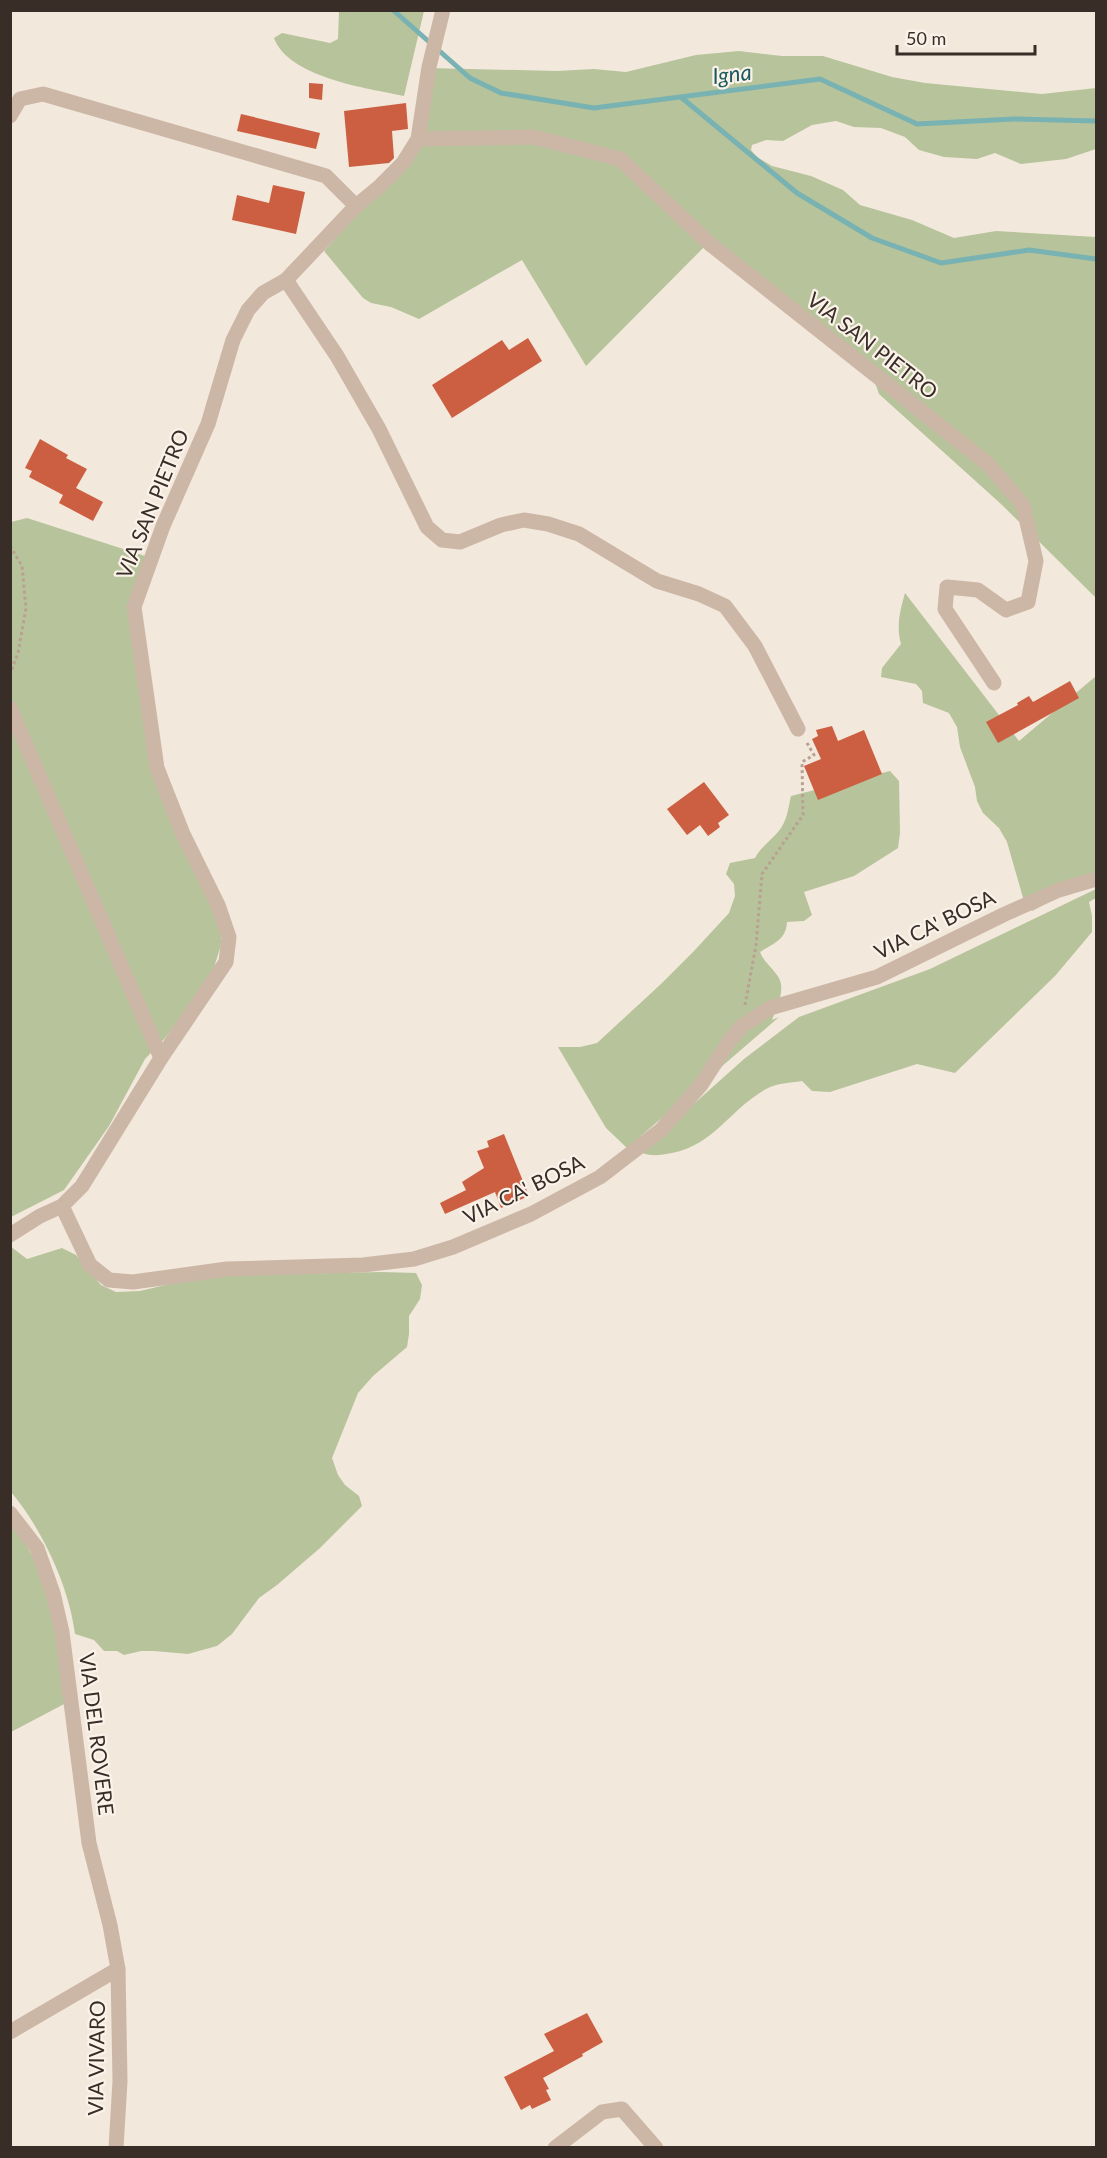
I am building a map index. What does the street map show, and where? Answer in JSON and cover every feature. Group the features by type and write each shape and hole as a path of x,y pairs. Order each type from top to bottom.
{"street":[{"name":"VIA SAN PIETRO","path":"10,1235 40,1216 62,1206 82,1186 161,1058 226,962 229,936 218,905 183,834 157,768 134,607 163,526 208,424 234,340 248,310 263,293 286,279 356,206 403,163 418,140 429,68 443,10"},
{"path":"10,116 20,99 43,94 326,176 356,206"},
{"name":"VIA SAN PIETRO","path":"418,140 534,137 620,159 710,244 988,464 1023,505 1036,561 1028,602 1006,610 978,590 947,587 945,609 994,683"},
{"path":"286,279 337,356 374,420 427,527 442,540 460,542 501,525 524,520 548,524 579,534 657,581 699,594 725,606 755,646 798,729"},
{"path":"10,708 161,1058"},
{"name":"VIA CA' BOSA","path":"62,1206 90,1265 109,1280 133,1282 226,1269 363,1265 414,1259 453,1247 531,1214 600,1178 661,1130 701,1085 730,1040 742,1026 770,1008 877,977 1005,914 1059,890 1096,879"},
{"name":"VIA DEL ROVERE","path":"10,1513 37,1548 53,1593 62,1632 89,1844 110,1925 118,1969"},
{"path":"10,2032 118,1969"},
{"name":"VIA VIVARO","path":"116,2148 120,2081 118,1969"},
{"path":"555,2148 602,2112 622,2109 656,2148"}],"path":[{"path":"10,546 22,566 26,608 18,653 10,674"},
{"path":"742,1026 756,945 762,874 803,814 802,762 814,755 798,729"}],"green space":[{"path":"339,11 424,11 404,96 351,85 312,72 295,63 282,52 274,38 282,33 330,43 338,39"},
{"path":"739,51 782,56 823,56 892,77 925,83 1042,94 1096,88 1096,149 1066,159 1021,164 995,153 977,159 944,157 919,150 905,137 881,128 854,127 836,121 812,125 783,141 766,140 752,145 751,150 757,157 772,166 811,176 843,190 860,205 912,220 954,238 996,231 1096,237 1096,598 1001,504 879,394 868,362 712,239 586,366 522,260 419,319 391,307 371,303 363,298 324,251 359,212 408,150 428,68 557,71 594,69 626,72 696,55"},
{"path":"27,518 145,556 128,605 154,779 221,922 221,945 212,974 166,1037 145,1059 109,1126 64,1190 11,1217 11,522"},
{"path":"905,593 1019,741 1096,676 1096,878 1032,911 1024,901 1007,842 999,828 983,813 977,801 975,787 960,747 957,727 949,713 923,703 922,691 916,684 881,677 882,668 901,644 900,612"},
{"path":"890,771 899,781 898,848 854,876 804,892 812,915 804,921 787,922 782,937 760,952 780,980 780,997 772,1020 779,1017 627,1148 606,1128 558,1047 580,1047 597,1043 694,951 729,913 735,896 734,884 726,874 730,863 755,858 781,828 787,815 791,796"},
{"path":"1096,889 1096,898 1089,902 1092,932 1055,976 955,1073 917,1064 830,1092 812,1091 802,1081 779,1084 753,1097 700,1142 672,1153 660,1155 640,1152 744,1059 799,1017 930,969"},
{"path":"10,1246 27,1259 62,1248 76,1255 101,1285 116,1292 140,1291 203,1276 416,1273 422,1285 420,1299 409,1316 407,1347 373,1376 358,1393 332,1458 338,1475 345,1485 359,1496 362,1506 320,1548 259,1598 232,1634 217,1646 188,1654 141,1651 124,1655 117,1651 104,1651 94,1640 75,1634 67,1597 52,1559 33,1523 11,1492"},
{"path":"10,1517 40,1569 58,1626 68,1702 11,1732"}],"building":[{"path":"309,83 323,84 322,100 309,98"},
{"path":"406,103 408,129 392,131 394,158 389,163 349,167 344,111"},
{"path":"241,114 320,133 316,149 237,131"},
{"path":"273,185 305,192 296,234 232,220 237,195 269,203"},
{"path":"528,338 542,361 452,418 432,385 502,340 509,350"},
{"path":"40,439 68,455 66,458 87,469 76,488 103,502 93,521 59,503 63,495 29,477 32,471 25,468"},
{"path":"1070,681 1079,698 998,743 986,722 1018,705 1017,703 1029,696 1033,702"},
{"path":"832,726 838,741 864,730 882,774 818,800 804,766 821,759 812,739 818,736 816,730"},
{"path":"704,782 729,815 718,823 720,827 708,836 700,825 687,835 667,809"},
{"path":"504,1134 529,1196 501,1208 495,1192 445,1214 440,1203 466,1190 462,1182 484,1168 477,1151 489,1147 487,1141"},
{"path":"587,2013 603,2042 543,2078 549,2089 546,2090 551,2100 532,2109 530,2105 521,2110 504,2077 554,2051 544,2034"}],"waterway":[{"name":"Igna","path":"393,10 470,78 501,93 594,108 820,79 917,124 1014,119 1096,121"},
{"path":"682,98 797,193 872,238 941,263 1029,250 1096,259"}]}
